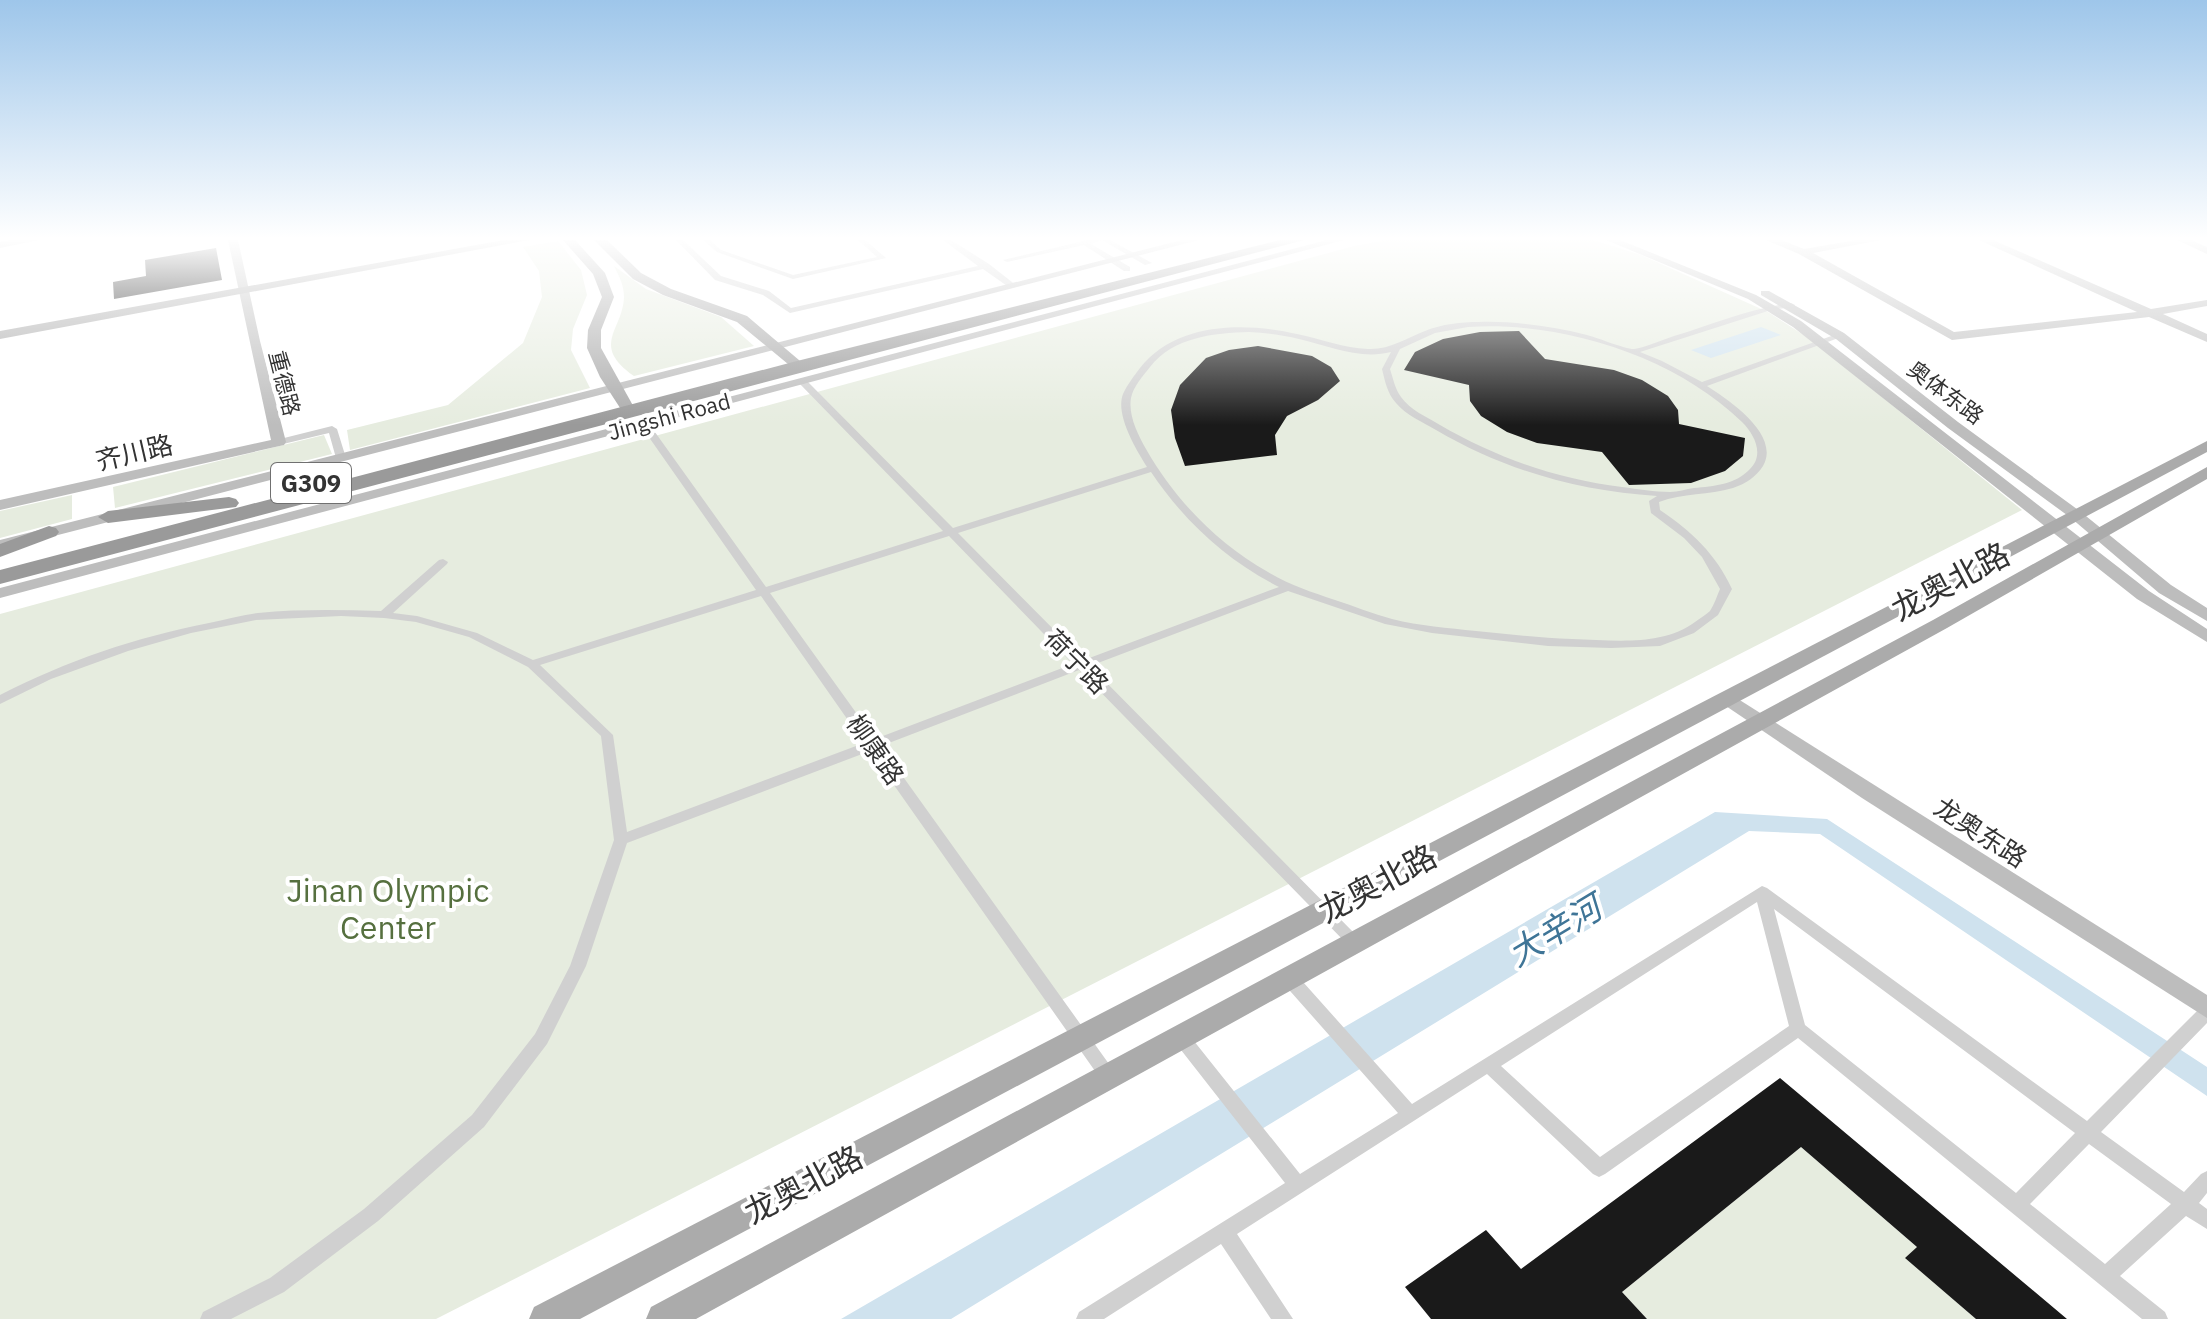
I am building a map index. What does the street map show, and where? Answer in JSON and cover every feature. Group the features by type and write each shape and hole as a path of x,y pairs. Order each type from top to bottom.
{"highway":[{"name":"Jingshi Road","path":"797,368 1006,302"},
{"name":"Jingshi Road","path":"0,565 239,502 627,406 797,368 1051,302"},
{"path":"922,334 984,332"},
{"name":"Jingshi Road","path":"0,577 627,406"},
{"path":"94,507 239,502"},
{"path":"166,532 252,526"},
{"path":"0,551 49,532"},
{"path":"0,592 90,552"}],"main road":[{"path":"0,332 167,302"},
{"name":"重德路","path":"246,302 256,362 279,442"},
{"path":"606,302 597,322 593,343 627,406"},
{"path":"694,302 742,319 797,368"},
{"name":"Jingshi Road","path":"0,592 252,526 627,406 775,347 952,302"},
{"name":"Jingshi Road","path":"797,368 984,332 1101,302"},
{"path":"1757,302 1822,342 2077,545 2143,595 2207,637"},
{"name":"奥体东路","path":"1784,302 1840,336 1953,425 2076,515 2165,589 2207,616"},
{"path":"1891,302 1952,336 2147,314 2207,303"},
{"path":"2120,302 2207,338"},
{"name":"Jingshi Road","path":"0,545 49,532 94,507 627,406"},
{"name":"齐川路","path":"0,505 94,507 279,442"},
{"name":"龙奥北路","path":"546,1319 2207,446"},
{"name":"龙奥北路","path":"663,1319 1940,624 2207,472"},
{"name":"龙奥东路","path":"1727,698 2207,1010"}],"street":[{"path":"777,302 790,311 831,302"},
{"path":"1632,352 1770,308 1791,305"},
{"path":"1396,350 1386,369 1398,401 1456,439 1492,457 1559,479 1617,492 1667,494 1719,488 1743,479 1757,469 1763,453 1761,437 1741,415 1701,385 1632,352 1531,326 1478,324 1431,332 1396,350 1355,350 1285,333 1249,329 1214,332 1168,347 1144,366 1127,397 1132,432 1151,469 1201,529 1273,580 1389,622 1432,630 1548,642 1660,642 1690,631 1714,613 1726,589 1719,568 1695,542 1655,511 1654,501 1667,494"},
{"path":"1701,385 1840,336"},
{"name":"荷宁路","path":"797,368 951,532 1353,941"},
{"name":"柳康路","path":"627,406 763,591 1108,1076"},
{"path":"279,442 332,429 341,458"},
{"path":"532,664 1151,469"},
{"path":"384,615 443,562"},
{"path":"621,840 1288,587"},
{"path":"0,700 47,676 124,648 190,630 256,617 341,613 384,615 417,619 473,635 532,664 607,735 621,840 578,966 541,1039 478,1121 371,1215 277,1285 210,1319"},
{"path":"1762,892 1798,1029 2158,1319"},
{"path":"1086,1319 1762,892"},
{"path":"1762,892 2207,1220"},
{"path":"1289,978 1410,1114"},
{"path":"2016,1206 2207,1010"},
{"path":"1489,1065 1599,1168 1798,1029"},
{"path":"1180,1036 1298,1186"},
{"path":"2105,1277 2207,1180"},
{"path":"1224,1232 1283,1319"}],"green space":[{"path":"540,302 584,302 573,329 571,350 590,388 350,450 347,430 448,405 523,343"},
{"path":"623,302 680,302 721,317 754,346 634,376 621,365 611,346"},
{"name":"Jinan Olympic Center","path":"1150,302 1745,302 1768,312 1810,339 2022,510 436,1319 0,1319 0,614"},
{"path":"324,435 332,454 115,508 113,487"},
{"path":"72,495 72,519 0,538 0,511"},
{"path":"1801,1147 1917,1247 1906,1258 1976,1319 1647,1319 1622,1292"}],"water":[{"path":"1761,327 1781,335 1711,358 1691,350"},
{"name":"大辛河","path":"1715,812 1827,819 2207,1067 2207,1096 1820,834 1749,831 951,1319 841,1319"}],"building":[{"path":"1519,331 1545,359 1614,370 1642,380 1668,396 1678,410 1679,424 1745,438 1743,456 1725,471 1691,483 1629,485 1602,452 1537,443 1507,432 1481,416 1470,401 1469,385 1404,370 1415,352 1443,339 1480,332"},
{"path":"1258,346 1312,356 1331,367 1340,381 1318,400 1287,416 1275,435 1277,455 1185,466 1175,438 1171,410 1180,385 1206,358 1229,350"},
{"path":"1780,1078 2067,1319 1976,1319 1905,1258 1917,1247 1801,1147 1622,1292 1647,1319 1431,1319 1405,1287 1486,1230 1521,1269"}]}
